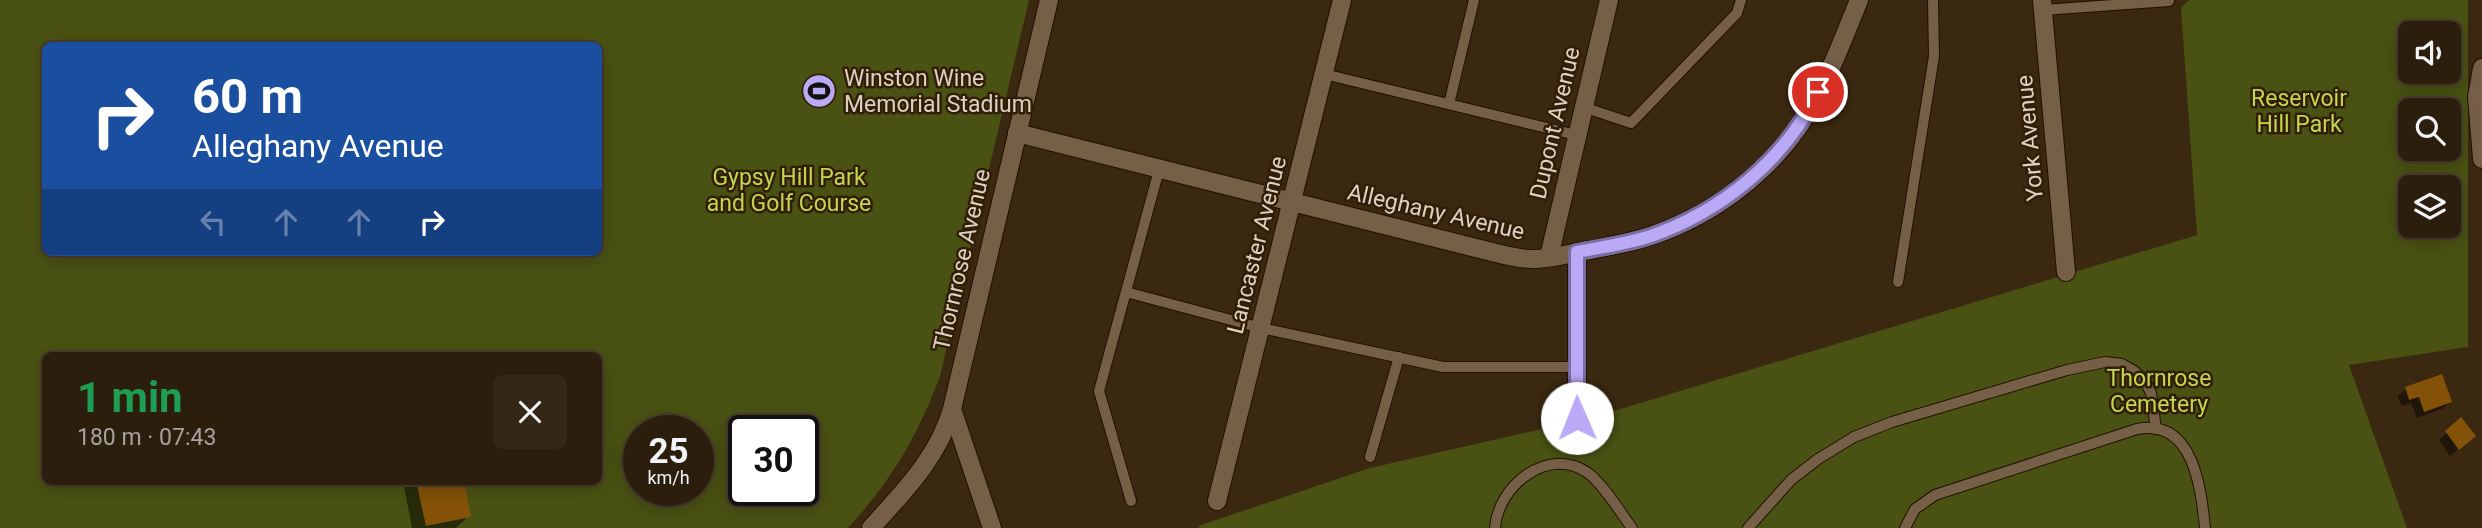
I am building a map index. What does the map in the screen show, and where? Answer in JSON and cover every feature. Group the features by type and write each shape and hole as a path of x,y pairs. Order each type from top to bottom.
{"street":[{"name":"Thornrose Avenue","path":"871,528 930,459 943,437 952,410 1049,0"},
{"name":"Lancaster Avenue","path":"1217,501 1342,0"},
{"name":"Dupont Avenue","path":"1549,257 1609,0"},
{"name":"Alleghany Avenue","path":"1017,133 1480,249 1524,258 1549,257 1632,241 1684,223 1718,203 1754,175 1784,145 1809,111 1859,0"},
{"name":"York Avenue","path":"2043,5 2066,272"},
{"path":"2482,68 2477,97 2482,159"},
{"path":"1577,252 1577,418"},
{"path":"952,410 992,528"}],"lane":[{"path":"1448,104 1474,0"},
{"path":"1583,107 1630,122 1737,13 1741,0"},
{"path":"1898,282 1934,55 1933,0"},
{"path":"2043,5 2169,1"},
{"path":"1324,74 1576,135"},
{"path":"1131,501 1099,391 1159,170"},
{"path":"1126,292 1261,328 1443,367 1576,367"},
{"path":"1370,457 1399,357"},
{"path":"1748,528 1799,474 1818,458 1854,437 1892,422 2067,370 2105,362 2122,365 2134,371 2145,381 2151,393 2156,429"},
{"path":"1905,528 1915,509 1935,495 2137,429 2156,429 2166,433 2180,444 2196,467 2205,528"},
{"path":"1495,528 1500,506 1516,482 1532,471 1557,465 1572,466 1587,473 1632,528"}],"green space":[{"name":"Gypsy Hill Park and Golf Course","path":"0,0 1029,0 940,376 913,438 890,475 848,528 0,528"},
{"name":"Thornrose Cemetery","path":"2189,0 2468,0 2468,347 2349,365 2407,528 1198,526 1370,468 1594,417 2197,235 2181,8"}],"building":[{"path":"2442,374 2452,402 2424,412 2419,397 2409,400 2405,387"},
{"path":"2461,417 2476,436 2459,450 2445,431"},
{"path":"417,485 465,485 471,517 426,526"}],"place":[{"name":"Winston Wine Memorial Stadium","path":"819,91"}],"route":[{"path":"1577,418 1577,252 1650,236 1684,223 1709,209 1744,185 1775,156 1809,111 1818,92"}],"park label":[{"name":"Reservoir Hill Park","path":"2299,111"}]}
